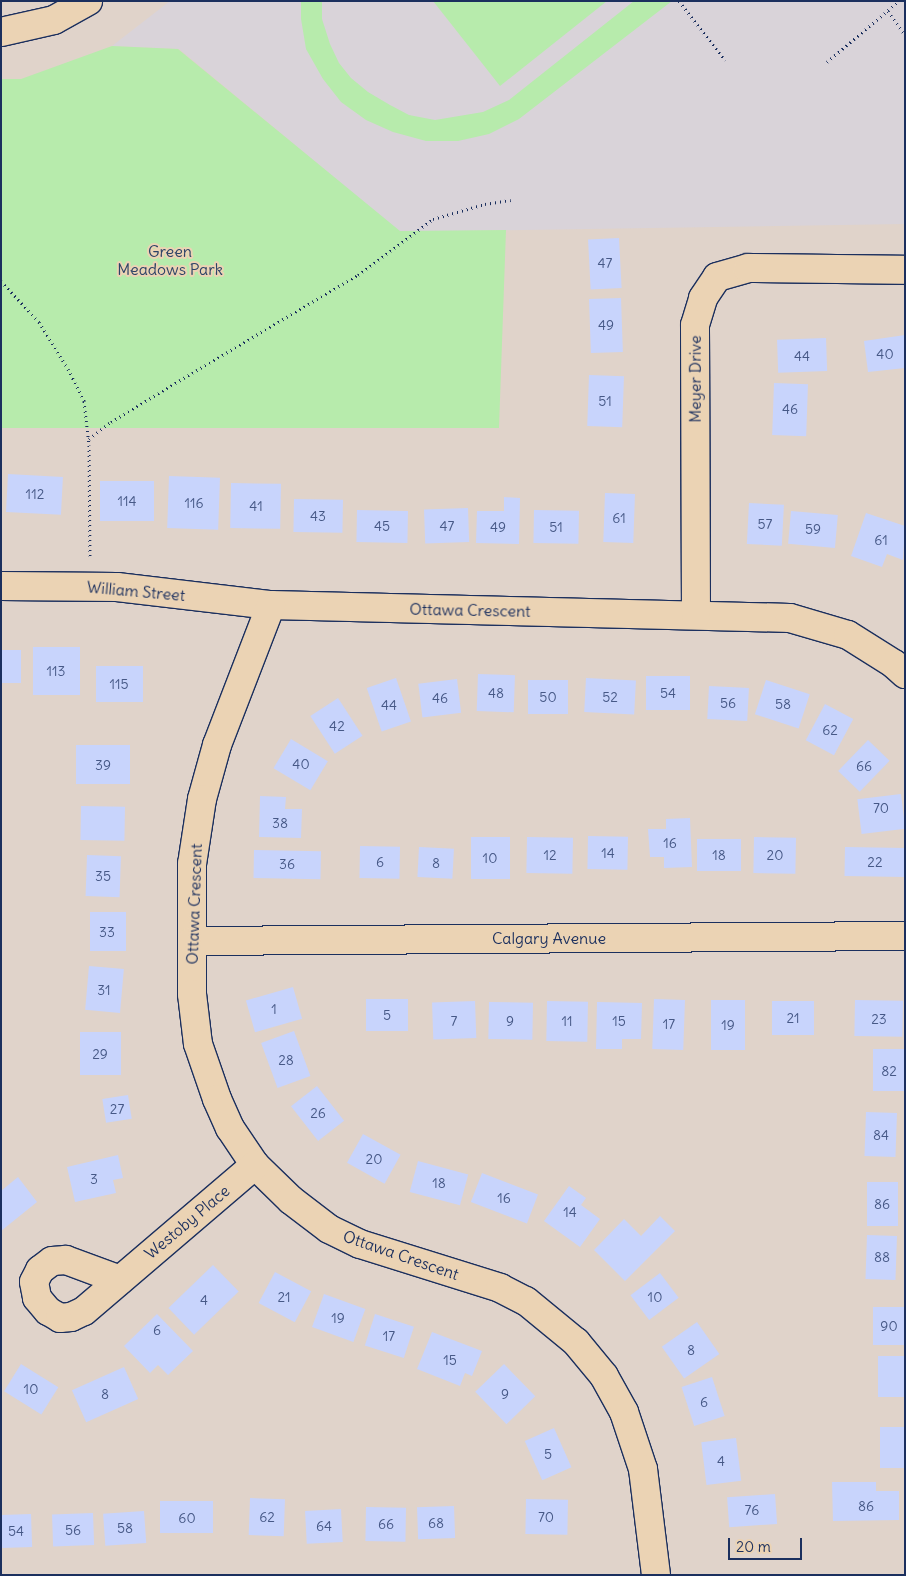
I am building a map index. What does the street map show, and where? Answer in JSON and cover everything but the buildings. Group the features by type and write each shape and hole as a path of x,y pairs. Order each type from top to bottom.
{"street":[{"path":"1,32 54,11 88,1"},
{"name":"Meyer Drive","path":"696,615 694,325 703,298 718,277 748,268 905,270"},
{"name":"William Street","path":"1,586 117,587 271,605"},
{"name":"Ottawa Crescent","path":"656,1575 643,1469 624,1412 604,1376 576,1342 526,1301 500,1288 360,1244 329,1229 291,1200 254,1165 230,1128 198,1044 192,994 192,864 202,799 217,745 271,605 790,618 848,636 894,664 905,674"},
{"name":"Calgary Avenue","path":"192,941 905,936"},
{"name":"Westoby Place","path":"120,1280 254,1165"}],"path":[{"path":"680,1 725,60"},
{"path":"827,62 899,1"},
{"path":"888,12 905,35"},
{"path":"89,439 111,422 358,275 433,219 485,204 511,200"},
{"path":"1,281 39,322 68,369 84,401 89,439 90,556"}],"shaded area":[{"path":"170,1 905,1 905,224 400,232 179,49 112,46"}],"green space":[{"path":"301,1 322,1 322,19 330,44 339,63 351,78 368,92 409,115 435,120 483,112 509,100 634,1 672,1 519,119 489,134 458,141 426,141 393,132 366,120 341,102 323,79 306,49 301,19"},
{"path":"433,1 607,1 500,86"},
{"name":"Green Meadows Park","path":"112,46 178,49 400,231 506,230 499,428 1,428 1,79 21,79"}]}
